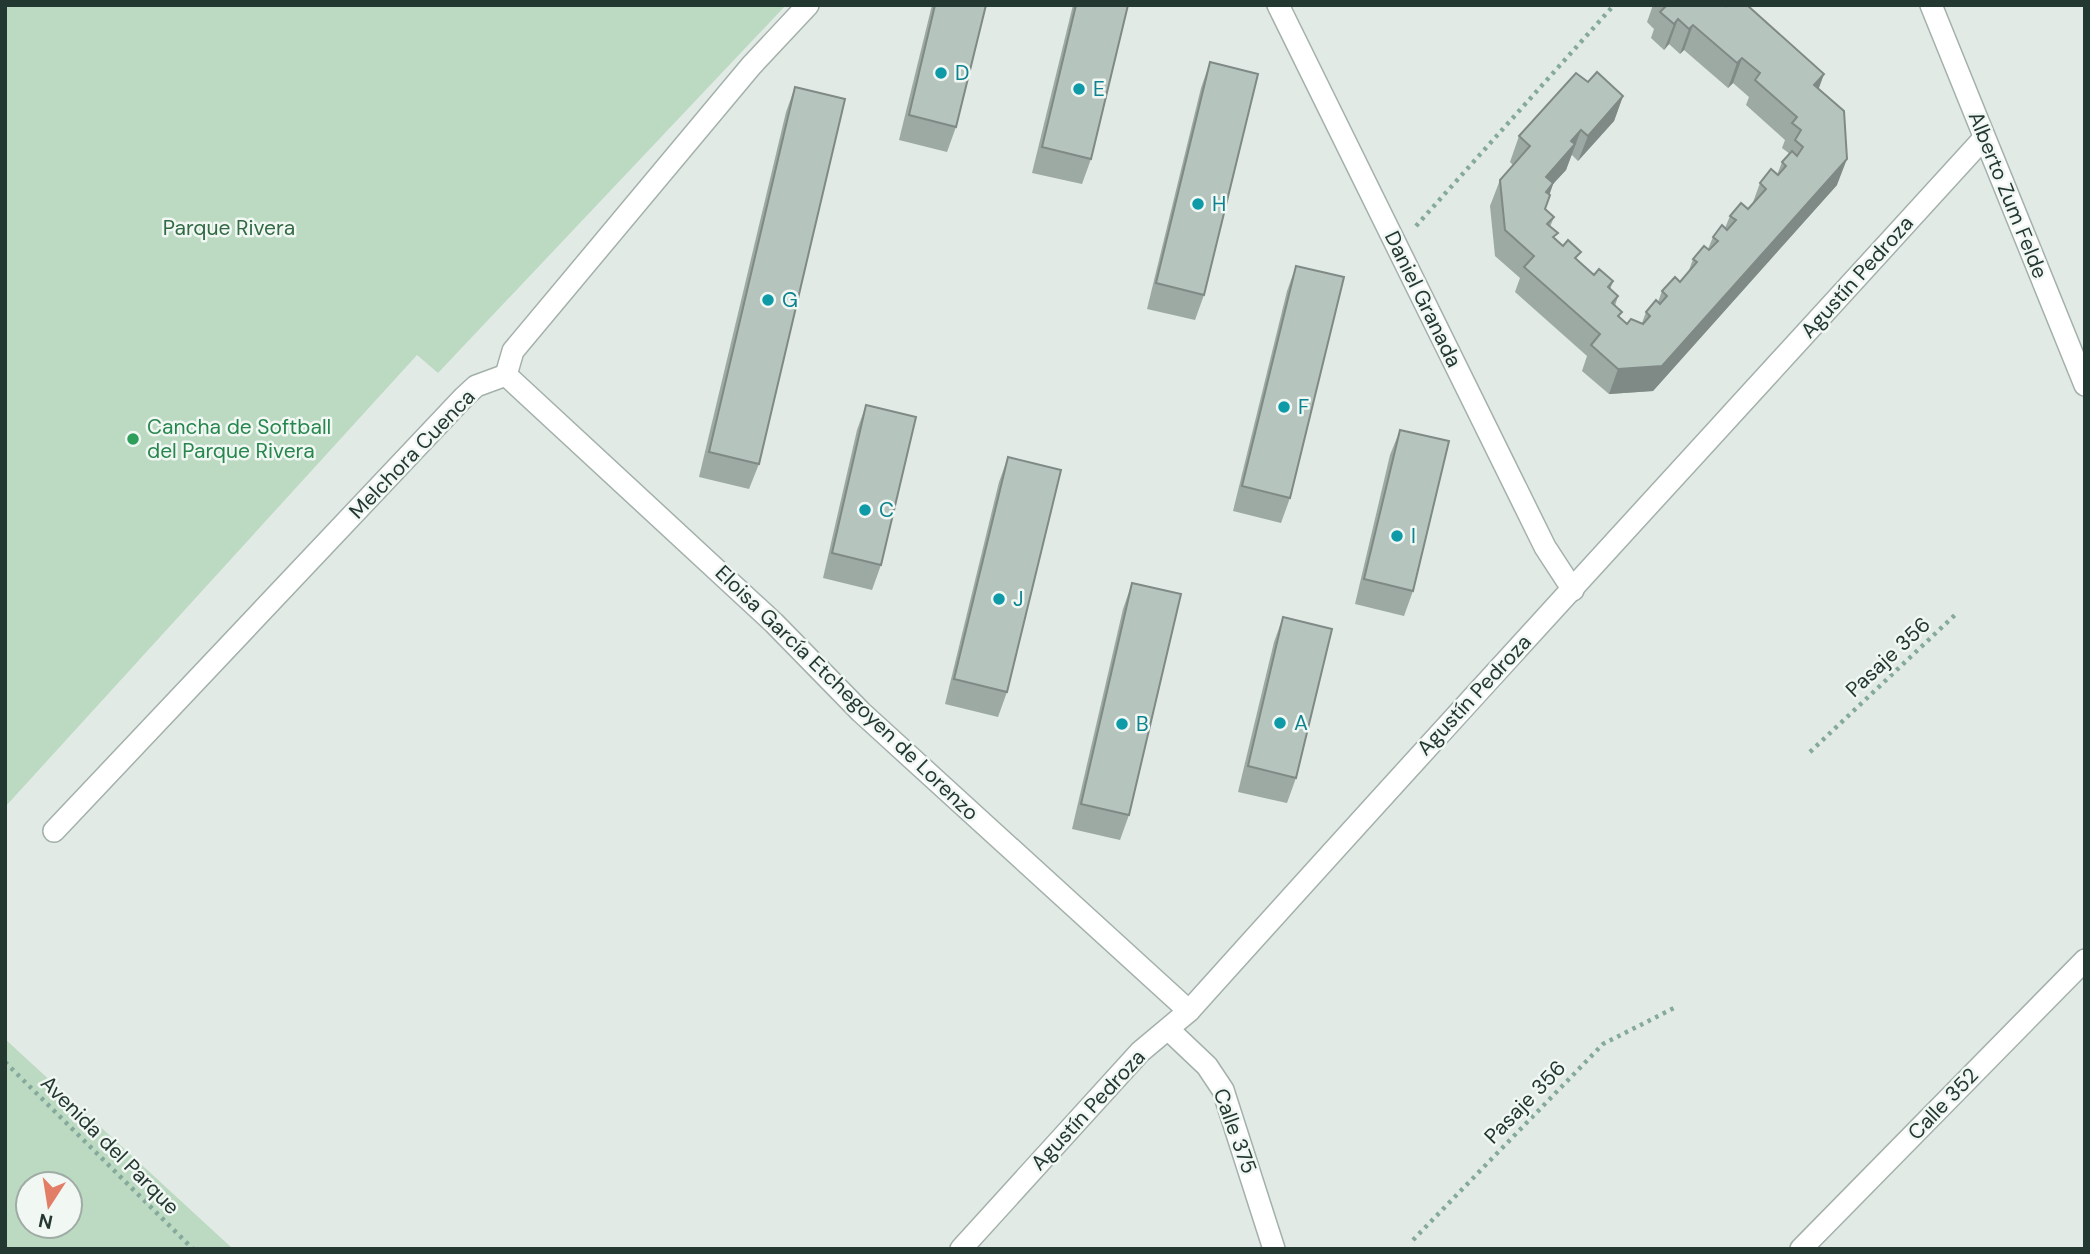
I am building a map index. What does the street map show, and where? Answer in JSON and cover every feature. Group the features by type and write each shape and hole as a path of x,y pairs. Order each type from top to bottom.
{"street":[{"path":"506,375 513,351 751,66 808,5"},
{"name":"Daniel Granada","path":"1278,5 1545,547 1573,590"},
{"name":"Alberto Zum Felde","path":"1931,5 2085,385"},
{"name":"Agustín Pedroza","path":"961,1249 1140,1052 1189,1011 1497,667 1573,590 1984,138"},
{"name":"Melchora Cuenca","path":"54,831 464,397 476,386 506,375"},
{"name":"Eloisa García Etchegoyen de Lorenzo","path":"506,375 764,614 861,712 1189,1011"},
{"name":"Calle 352","path":"1801,1249 2085,960"},
{"name":"Calle 375","path":"1169,1030 1208,1066 1223,1090 1274,1249"}],"path":[{"path":"1397,247 1614,5"},
{"name":"Pasaje 356","path":"1810,752 1957,613"},
{"name":"Pasaje 356","path":"1413,1240 1603,1044 1676,1007"},
{"name":"Avenida del Parque","path":"5,1062 193,1249"}],"green space":[{"name":"Parque Rivera","path":"5,5 786,5 438,373 417,355 5,807"},
{"path":"5,1039 233,1249 5,1249"}],"building":[{"name":"D","path":"935,5 986,5 956,127 909,115"},
{"name":"E","path":"1076,5 1128,5 1091,159 1042,147"},
{"path":"1666,5 1747,5 1824,74 1814,85 1844,111 1847,159 1662,366 1618,369 1591,345 1600,334 1524,267 1534,256 1505,230 1500,180 1530,146 1519,136 1576,73 1588,82 1597,72 1623,96 1588,136 1581,130 1571,141 1575,144 1546,177 1553,183 1546,192 1550,195 1545,209 1554,217 1547,224 1558,233 1553,237 1563,246 1568,240 1581,252 1575,258 1594,275 1599,269 1613,281 1608,287 1618,296 1612,303 1622,312 1618,316 1627,324 1631,319 1643,324 1650,316 1646,312 1656,300 1660,304 1667,296 1662,291 1675,277 1680,282 1697,262 1693,259 1704,246 1709,250 1718,241 1713,237 1722,225 1727,230 1736,220 1730,216 1741,203 1748,209 1766,189 1760,183 1771,169 1778,175 1786,166 1782,162 1792,151 1797,156 1803,147 1795,140 1801,130 1792,123 1797,117 1755,80 1760,73 1742,58 1737,63 1693,25 1689,29 1678,19 1674,24 1660,12"},
{"name":"H","path":"1210,62 1258,74 1204,295 1156,283"},
{"name":"G","path":"795,87 845,99 759,464 709,452"},
{"name":"F","path":"1296,266 1344,277 1290,498 1242,486"},
{"name":"C","path":"866,405 916,417 881,565 832,553"},
{"name":"I","path":"1400,430 1449,441 1413,591 1364,579"},
{"name":"J","path":"1008,457 1061,470 1007,692 954,679"},
{"name":"B","path":"1132,583 1181,594 1129,815 1081,804"},
{"name":"A","path":"1283,617 1332,629 1296,778 1248,766"}],"place":[{"name":"D","path":"941,73"},
{"name":"E","path":"1079,89"},
{"name":"H","path":"1198,204"},
{"name":"G","path":"768,300"},
{"name":"F","path":"1284,407"},
{"name":"Cancha de Softball del Parque Rivera","path":"133,439"},
{"name":"C","path":"865,510"},
{"name":"I","path":"1397,536"},
{"name":"J","path":"999,599"},
{"name":"A","path":"1280,723"},
{"name":"B","path":"1122,724"}]}
